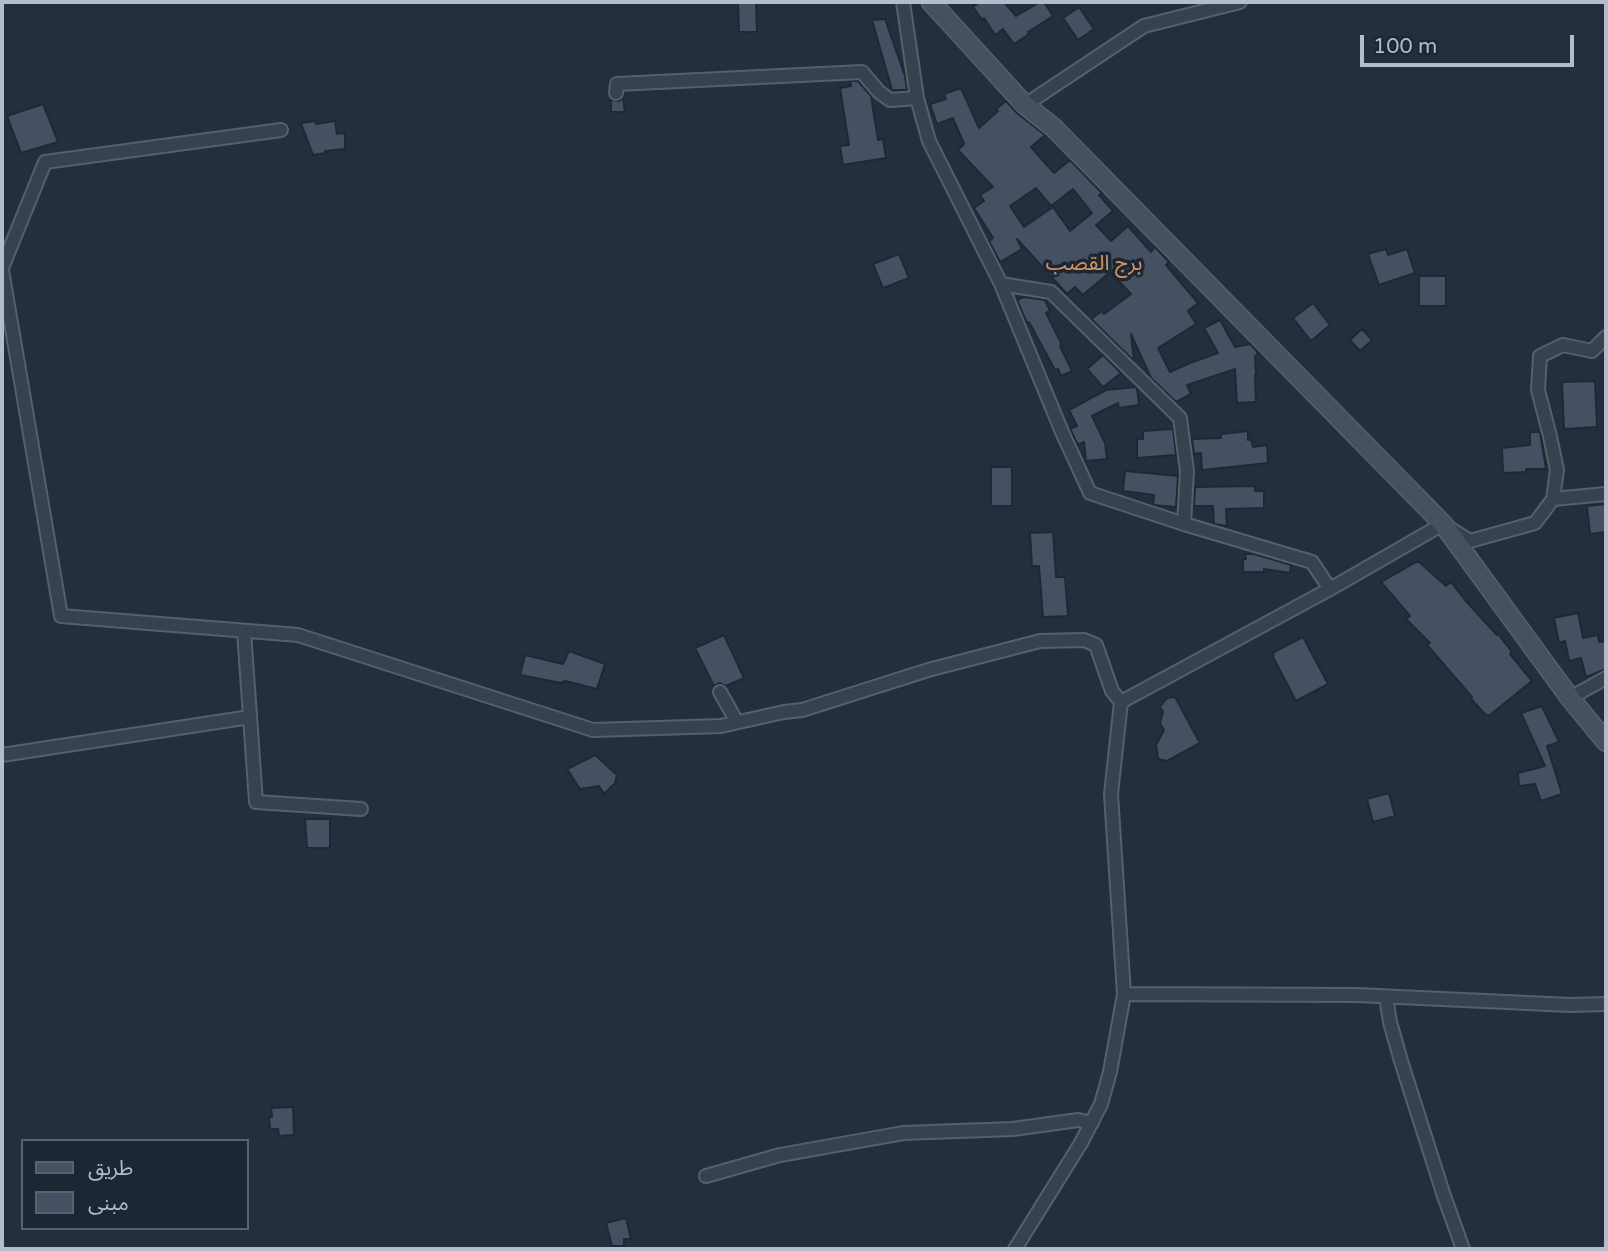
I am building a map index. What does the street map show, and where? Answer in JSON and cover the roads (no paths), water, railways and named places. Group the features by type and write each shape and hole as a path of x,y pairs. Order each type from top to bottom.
{"main road":[{"path":"932,2 1025,105 1054,128 1443,524 1570,698 1606,742"}],"street":[{"path":"904,2 917,98 929,141 1000,284 1090,493 1311,562 1330,589"},
{"path":"1025,105 1144,26 1240,2"},
{"path":"616,93 617,84 862,72 879,92 890,100 917,98"},
{"path":"281,130 45,162 2,269 61,617 298,635 593,730 722,726 802,710 938,667 1040,640 1084,639 1096,645 1112,691 1121,702 1111,794 1124,993 1110,1072 1101,1104 1015,1249"},
{"path":"1000,284 1051,292 1180,418 1187,471 1184,524"},
{"path":"1121,702 1330,589 1443,524 1470,541 1535,523 1553,499 1556,470 1538,390 1540,356 1563,345 1592,351 1606,337"},
{"path":"1553,499 1606,494"},
{"path":"244,631 256,802 361,809"},
{"path":"1570,698 1606,678"},
{"path":"720,692 737,722"},
{"path":"2,755 250,717"},
{"path":"1124,993 1606,1004"},
{"path":"1386,997 1401,1060 1463,1249"},
{"path":"706,1176 780,1155 903,1133 1013,1129 1078,1120 1092,1123"}],"district":[{"name":"برج القصب","path":"1094,264"}]}
